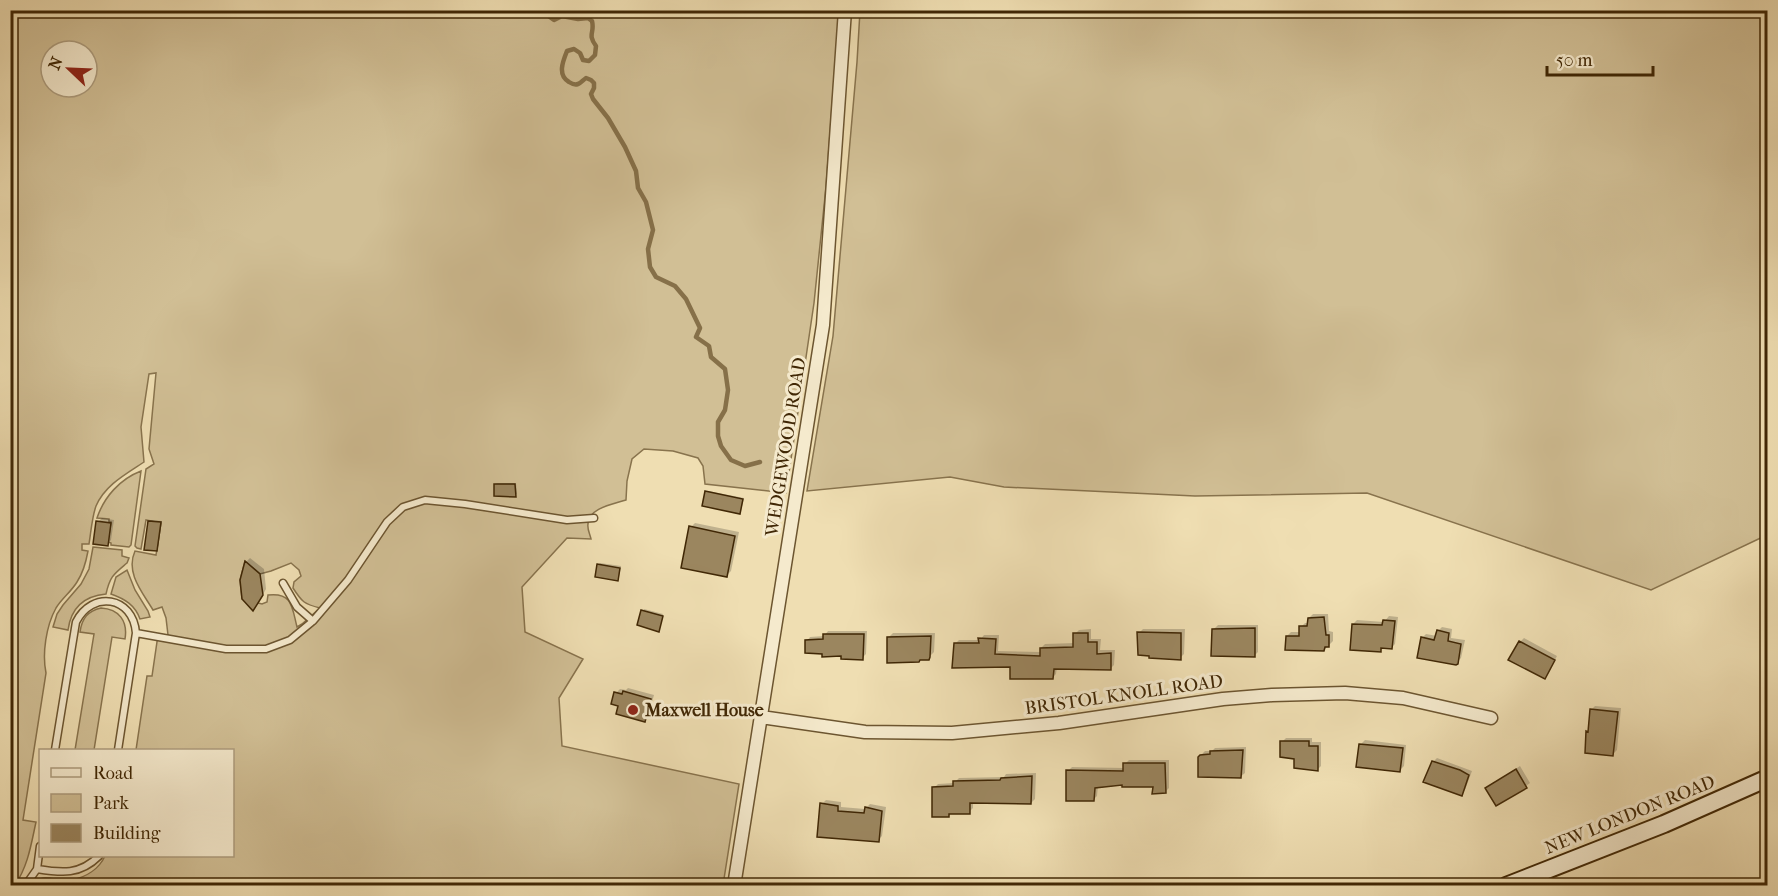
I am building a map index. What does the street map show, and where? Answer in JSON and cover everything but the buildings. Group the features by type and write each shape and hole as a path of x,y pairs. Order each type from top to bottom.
{"main road":[{"name":"NEW LONDON ROAD","path":"1506,885 1540,879 1767,778"}],"street":[{"name":"WEDGEWOOD ROAD","path":"734,885 823,325 845,10"},
{"name":"BRISTOL KNOLL ROAD","path":"761,717 865,732 952,733 1059,723 1223,699 1346,693 1403,698 1491,718"}],"lane":[{"path":"136,633 226,649 266,649 290,640 313,621 348,580 387,522 403,507 425,500 567,520 594,518"},
{"path":"283,583 297,607 313,621"},
{"path":"55,749 74,631 80,615 93,604 101,602 116,603 129,612 136,633 117,749"},
{"path":"25,885 37,869 39,854"},
{"path":"37,869 62,873 89,865 97,857"}],"green space":[{"path":"10,11 839,11 826,187 814,303 786,493 705,484 703,466 698,458 673,451 644,449 632,459 626,500 592,514 588,526 591,539 567,538 522,587 525,632 583,659 559,698 562,746 739,784 723,885 32,885 45,878 67,881 82,877 96,869 104,857 234,857 234,749 136,749 147,676 152,676 158,635 168,635 162,607 153,610 136,582 132,567 135,551 156,555 161,523 146,520 141,549 135,546 146,469 154,464 149,449 156,373 149,374 141,427 144,462 117,481 100,499 96,506 89,544 82,544 82,550 88,551 83,571 75,586 56,608 47,631 46,673 23,820 36,822 23,870 15,885 11,885","holes":["245,561 260,574 291,563 299,570 301,576 294,582 293,588 304,602 320,608 297,627 290,603 282,596 268,595 267,602 262,604 242,599 240,580"]},
{"path":"860,11 1767,11 1767,535 1651,590 1367,493 1195,496 1004,487 950,477 807,491 833,336"},
{"path":"141,471 131,545 129,547 111,545 108,542 111,522 109,519 97,518 100,510 108,496 120,484"},
{"path":"93,547 122,550 122,556 129,558 111,579 106,594 91,597 80,604 72,615 68,630 53,627 57,614 81,584 89,569"},
{"path":"127,570 150,617 140,619 129,603 111,594 116,577"},
{"path":"101,608 113,611 121,617 126,633 125,639 112,637 94,749 75,749 94,634 80,632 86,616"}],"waterway":[{"path":"543,10 554,20 562,16 588,18 592,21 595,55 589,61 583,60 580,53 574,49 567,51 562,68 563,76 574,84 579,84 586,78 594,83 591,94 593,99 608,118 625,147 636,171 638,188 646,202 653,230 648,249 650,267 656,277 675,286 686,299 700,328 696,337 709,346 711,357 725,369 728,390 725,410 718,422 721,446 731,460 745,466 760,462"}],"place":[{"name":"Maxwell House","path":"633,710"}]}
